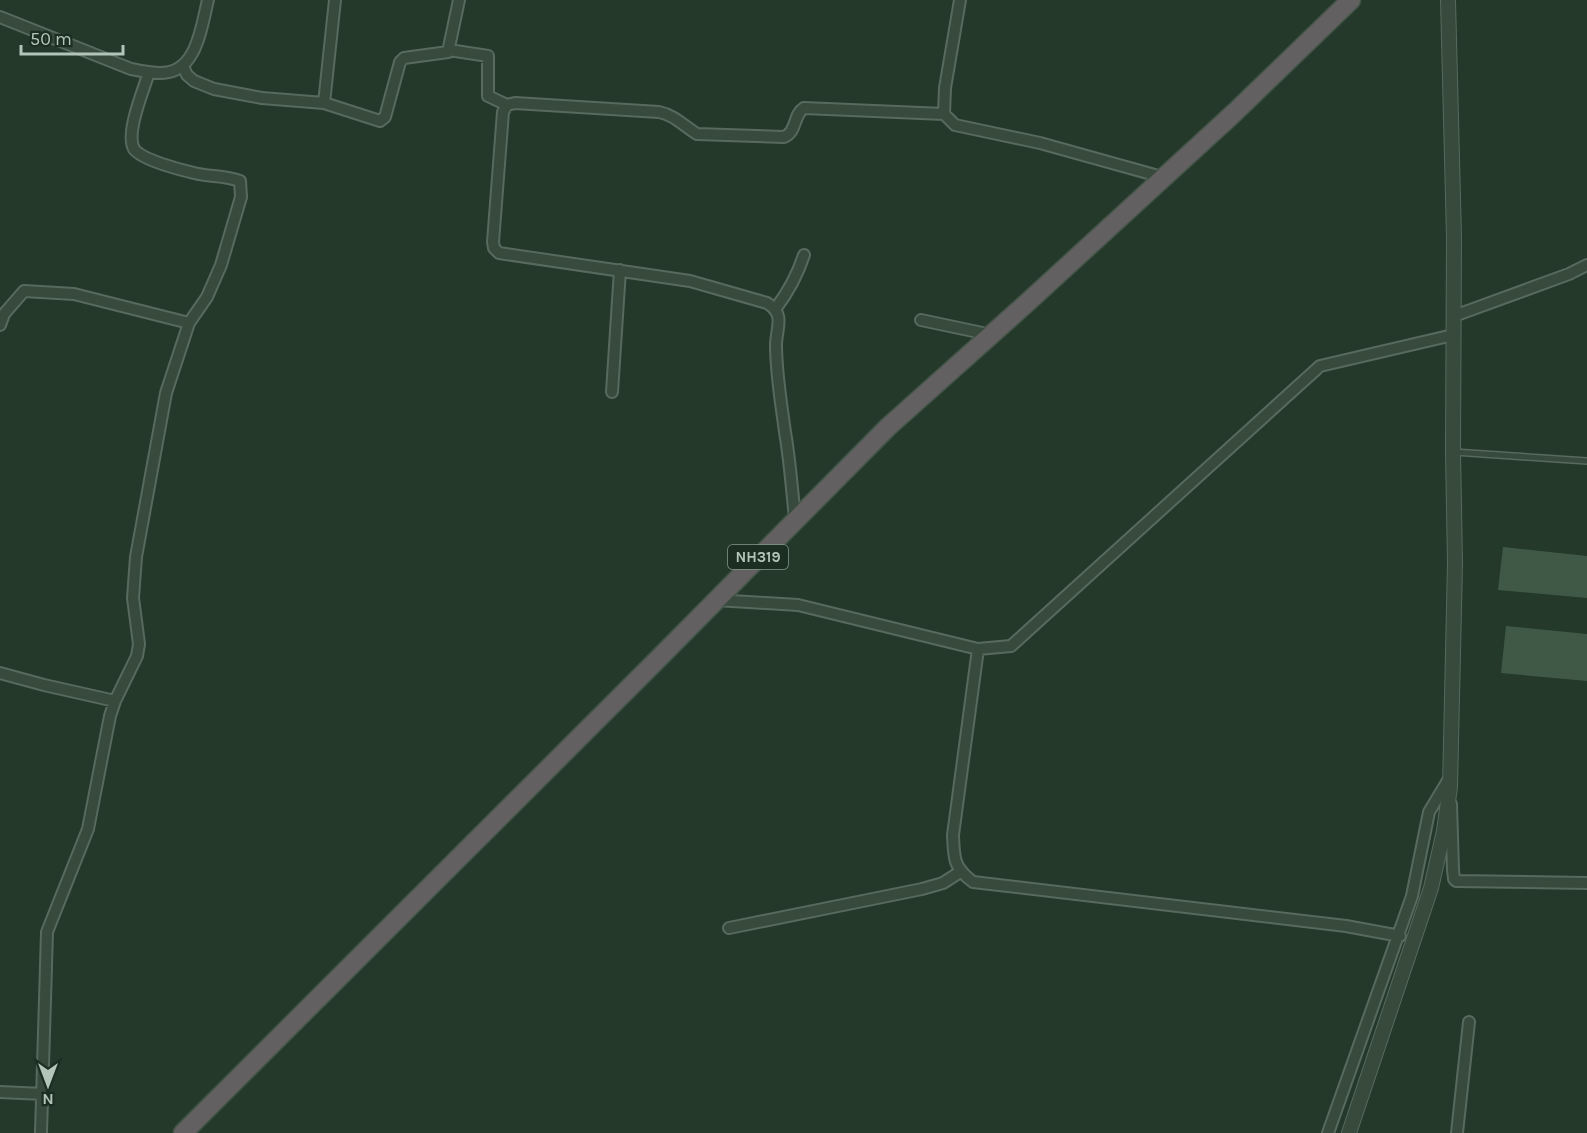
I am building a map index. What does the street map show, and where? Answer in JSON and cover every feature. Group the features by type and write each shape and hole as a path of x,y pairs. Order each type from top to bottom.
{"highway":[{"name":"NH319","path":"183,1133 888,427 1234,113 1351,0"}],"street":[{"path":"0,17 131,69 170,72 183,66 193,54 208,0"},
{"path":"324,103 335,0"},
{"path":"183,66 187,75 194,81 214,89 262,98 324,103 380,121 385,117 400,62 404,58 444,54 448,50 459,0"},
{"path":"944,114 945,88 960,0"},
{"path":"1348,1133 1431,888 1444,831 1450,782 1455,602 1454,316 1448,0"},
{"path":"448,50 488,56 488,96 507,105"},
{"path":"41,1133 47,932 88,829 115,701 136,656 139,644 133,598 136,557 166,393 189,322 207,297 221,265 241,197 240,181 195,174 148,159 135,149 131,137 133,125 149,72"},
{"path":"795,519 786,433 778,388 776,343 779,315 776,308 767,303 690,281 499,253 494,248 493,242 503,112 507,105 515,102 659,112 675,118 697,134 784,137 792,132 800,111 804,108 944,114 955,125 1040,143 1162,177"},
{"path":"776,308 788,293 797,276 804,255"},
{"path":"1454,316 1569,274 1587,265"},
{"path":"612,392 620,270"},
{"path":"0,325 4,314 24,291 74,294 189,322"},
{"path":"921,320 992,335"},
{"path":"716,600 798,605 978,649 1011,646 1320,366 1453,335"},
{"path":"978,649 953,835 954,855 960,872 973,882 1346,926 1400,936"},
{"path":"0,673 115,701"},
{"path":"1450,782 1453,870 1456,881 1587,883"},
{"path":"1328,1133 1400,936 1412,896 1429,812 1450,782"},
{"path":"729,928 943,884 960,872"},
{"path":"1457,1133 1469,1022"},
{"path":"0,1092 43,1094"}],"lane":[{"path":"1453,452 1587,461"}],"building":[{"path":"1503,547 1587,556 1587,598 1498,590"},
{"path":"1506,626 1587,634 1587,681 1501,673"}]}
